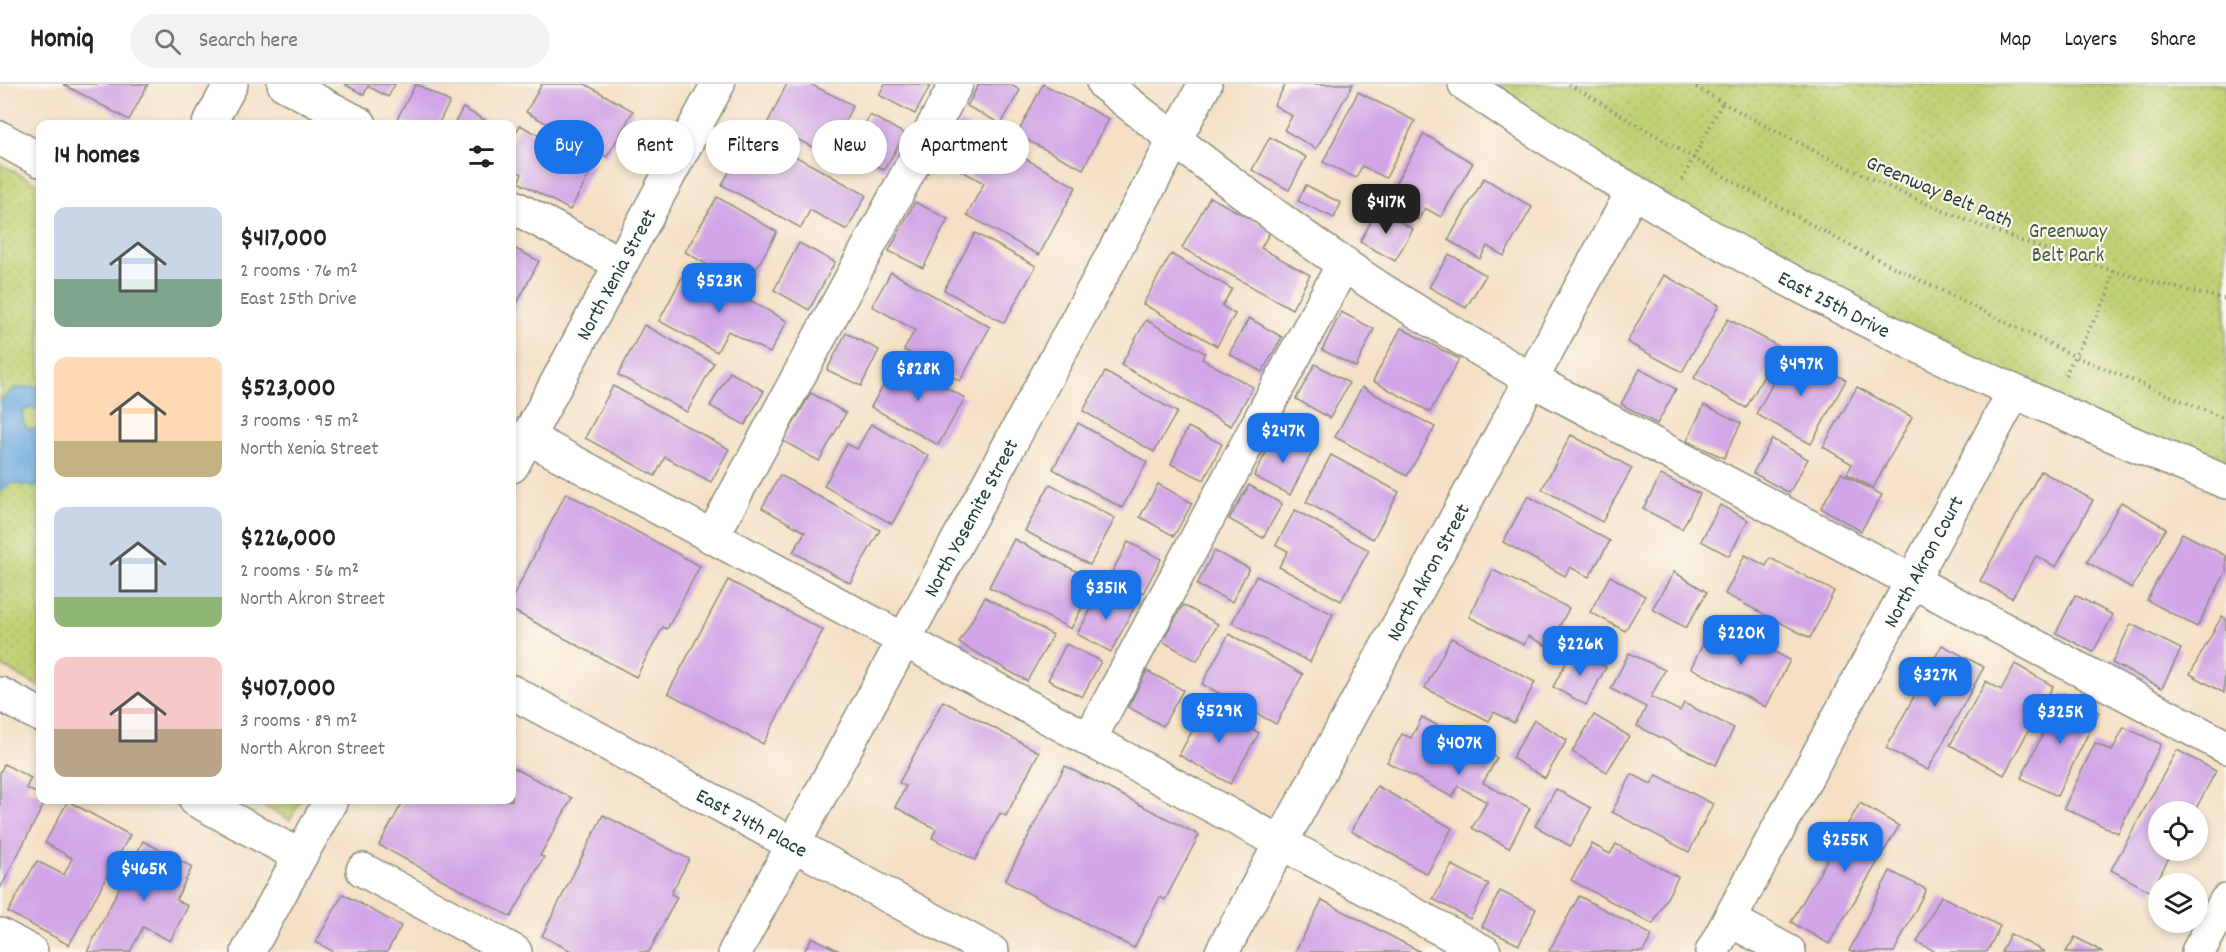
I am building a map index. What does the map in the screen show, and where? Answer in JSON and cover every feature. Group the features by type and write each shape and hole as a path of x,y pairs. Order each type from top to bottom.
{"street":[{"path":"211,120 231,84"},
{"path":"284,84 352,120"},
{"name":"North Xenia Street","path":"516,453 524,426 621,264 718,84"},
{"path":"712,537 956,84"},
{"path":"1104,84 1175,140 1344,263 1379,287 1532,380 2226,747"},
{"name":"North Yosemite Street","path":"735,952 1205,84"},
{"name":"East 25th Drive","path":"1465,84 1634,191 1814,293 1937,356 2014,392 2140,448 2226,482"},
{"path":"0,138 36,158"},
{"name":"North Akron Street","path":"1222,952 1634,191"},
{"path":"516,208 621,264"},
{"path":"1089,740 1344,263"},
{"name":"North Akron Court","path":"1712,952 2014,392"},
{"path":"524,426 712,537 1484,952"},
{"path":"0,694 36,713"},
{"name":"East 24th Place","path":"516,694 992,952"},
{"path":"203,804 300,856"},
{"path":"248,952 329,804"},
{"path":"363,870 498,948"},
{"path":"2198,952 2226,901"},
{"path":"1730,920 1789,952"},
{"path":"0,935 31,952"}],"path":[{"path":"1569,84 1693,159 1847,244 2074,356 2226,419"},
{"name":"Greenway Belt Path","path":"1691,84 1722,103 1878,183 2000,235 2113,270 2226,299"},
{"path":"1679,185 1722,103"},
{"path":"2062,381 2108,294 2113,270"}],"green space":[{"name":"Greenway Belt Park","path":"1465,84 2226,84 2226,482 2014,392"},
{"path":"0,164 36,183 36,685 0,665"},
{"path":"260,804 299,804 290,820"}],"water":[{"path":"36,387 36,409 30,408 22,412 23,423 29,429 36,428 36,486 12,483 0,492 0,402 13,389"}],"building":[{"path":"63,84 148,84 129,120"},
{"path":"344,84 395,84 388,97 368,86 364,95"},
{"path":"416,84 450,102 440,120 397,119"},
{"path":"542,84 585,84 633,111 628,120 616,120 616,141 607,157 604,155 604,120 540,120 526,112"},
{"path":"787,84 810,84 853,105 846,120 812,120 812,147 800,141 800,120 769,120"},
{"path":"885,84 931,84 915,114 879,95"},
{"path":"979,84 1009,84 1020,90 1003,120 993,120 967,106"},
{"path":"1043,84 1109,119 1083,169 1029,141 1029,120 1025,120"},
{"path":"1286,84 1353,84 1316,149 1284,130 1292,116 1274,105"},
{"path":"1358,92 1415,121 1386,178 1362,166 1356,178 1323,162"},
{"path":"463,108 485,120 456,120"},
{"path":"870,115 879,120 867,120"},
{"path":"887,124 899,131 899,144 887,165"},
{"path":"520,125 534,133 534,174 590,174 570,210 518,182 522,174 516,170 516,133"},
{"path":"1424,134 1473,163 1441,217 1425,208 1418,220 1385,201"},
{"path":"1270,137 1306,157 1289,190 1252,170"},
{"path":"800,159 812,165 812,174 828,174 866,195 847,230 810,210 801,228 722,185 728,174 800,174"},
{"path":"1029,161 1076,187 1039,255 967,215 984,183 968,174 1029,174"},
{"path":"1484,178 1532,207 1504,256 1487,246 1480,259 1448,240"},
{"path":"1306,185 1341,203 1334,218 1298,201"},
{"path":"717,197 777,232 746,287 685,252"},
{"path":"1210,197 1271,230 1261,248 1310,275 1292,309 1182,248"},
{"path":"915,202 948,219 923,268 889,251"},
{"path":"1378,209 1413,229 1395,261 1360,242"},
{"path":"975,233 1036,266 1004,323 944,290"},
{"path":"799,243 835,262 809,310 774,290"},
{"path":"516,249 539,261 516,305"},
{"path":"1171,254 1232,289 1222,306 1235,314 1217,346 1143,304"},
{"path":"1449,254 1486,275 1466,308 1429,287"},
{"path":"688,266 787,321 770,353 728,331 717,352 659,321"},
{"path":"891,272 990,327 960,381 904,350 915,330 872,306"},
{"path":"1664,275 1719,305 1682,372 1627,342"},
{"path":"1341,312 1374,329 1356,367 1322,350"},
{"path":"1249,318 1282,337 1262,372 1229,354"},
{"path":"1728,319 1780,347 1746,408 1694,378"},
{"path":"1146,320 1205,353 1202,359 1253,387 1231,426 1121,365"},
{"path":"644,325 714,363 687,412 618,375"},
{"path":"1401,328 1459,359 1430,412 1373,381"},
{"path":"846,333 879,350 861,386 827,370"},
{"path":"1791,350 1846,380 1811,444 1756,414"},
{"path":"898,360 965,398 938,445 871,407"},
{"path":"1315,364 1349,383 1330,418 1296,399"},
{"path":"1640,369 1676,389 1657,424 1621,404"},
{"path":"730,372 764,391 745,425 710,406"},
{"path":"1105,372 1177,412 1154,452 1083,411"},
{"path":"613,386 729,449 711,482 665,457 655,476 585,438"},
{"path":"1362,387 1435,427 1407,476 1335,437"},
{"path":"1857,387 1912,417 1873,488 1847,474 1852,464 1823,447"},
{"path":"811,393 846,413 819,461 783,441"},
{"path":"1704,405 1741,423 1724,458 1687,441"},
{"path":"1078,423 1147,462 1122,508 1053,469"},
{"path":"871,424 929,456 892,524 824,486 847,444 857,449"},
{"path":"1188,427 1222,444 1204,480 1171,464"},
{"path":"1276,433 1312,452 1290,495 1254,476"},
{"path":"1571,435 1632,468 1602,522 1542,489"},
{"path":"1772,439 1808,459 1789,493 1753,473"},
{"path":"1331,455 1399,492 1373,539 1306,502"},
{"path":"2041,471 2093,500 2056,567 2036,556 2012,598 1980,581"},
{"path":"1841,473 1882,495 1861,531 1821,508"},
{"path":"780,475 880,530 850,583 793,552 805,532 762,508"},
{"path":"1661,475 1700,494 1682,529 1643,509"},
{"path":"1050,484 1115,518 1090,565 1025,531"},
{"path":"1158,484 1192,503 1174,536 1140,517"},
{"path":"1249,485 1282,504 1263,538 1229,519"},
{"path":"566,493 700,566 667,629 663,627 636,677 516,612 516,591"},
{"path":"1528,496 1610,541 1589,577 1570,567 1565,576 1503,542"},
{"path":"2121,502 2166,528 2132,588 2087,562"},
{"path":"1720,505 1748,520 1729,556 1701,541"},
{"path":"1295,510 1369,550 1341,601 1279,567 1288,551 1276,545"},
{"path":"2182,533 2226,556 2226,572 2197,627 2147,600"},
{"path":"1014,539 1084,575 1077,590 1088,596 1071,629 989,587"},
{"path":"1128,542 1161,559 1143,593 1110,576"},
{"path":"1214,551 1249,568 1232,602 1197,585"},
{"path":"1745,555 1766,566 1770,558 1834,591 1810,638 1725,594"},
{"path":"1493,570 1569,608 1549,647 1528,636 1524,645 1469,617"},
{"path":"1674,572 1707,592 1686,628 1652,609"},
{"path":"1256,576 1333,614 1310,662 1232,623"},
{"path":"1610,576 1645,596 1625,631 1590,612"},
{"path":"728,580 823,630 763,744 668,693"},
{"path":"1102,590 1134,608 1111,652 1077,634"},
{"path":"2075,595 2113,615 2093,652 2056,633"},
{"path":"985,597 1053,635 1027,681 959,643"},
{"path":"1183,605 1218,624 1197,661 1162,641"},
{"path":"2222,616 2226,619 2224,693 2190,674"},
{"path":"2131,624 2181,649 2162,688 2112,663"},
{"path":"1710,630 1729,640 1734,631 1790,660 1766,707 1691,668"},
{"path":"1229,634 1303,674 1276,724 1202,684"},
{"path":"1451,638 1535,682 1514,723 1494,712 1489,721 1425,688"},
{"path":"1066,644 1101,661 1082,697 1048,680"},
{"path":"1942,645 1984,667 1928,770 1886,748"},
{"path":"1573,650 1606,667 1586,705 1553,687"},
{"path":"1629,653 1665,670 1651,697 1680,711 1684,703 1734,728 1716,765 1637,726 1646,707 1611,689"},
{"path":"2015,664 2053,686 2004,775 1950,745 1986,681 2001,690"},
{"path":"1147,671 1183,690 1163,726 1128,707"},
{"path":"2063,693 2099,712 2057,796 2021,778"},
{"path":"943,701 1039,752 1006,816 1000,813 975,860 932,838 936,829 895,807 906,786 899,783"},
{"path":"1207,704 1259,733 1230,784 1179,755"},
{"path":"1594,715 1629,736 1607,772 1572,752"},
{"path":"1422,717 1497,758 1483,783 1530,808 1509,848 1472,828 1487,802 1458,786 1452,797 1387,762 1402,734 1411,738"},
{"path":"1534,720 1567,740 1545,778 1512,758"},
{"path":"2124,727 2161,744 2118,833 2064,808 2095,743 2112,751"},
{"path":"2177,750 2216,771 2200,801 2149,801"},
{"path":"4,764 31,778 26,788 36,793 36,804 44,804 0,889 0,773"},
{"path":"1065,766 1199,835 1165,900 1160,897 1134,948 1005,881"},
{"path":"516,769 572,798 540,856 544,857 511,917 379,845 402,804 516,804"},
{"path":"1632,774 1651,784 1657,775 1713,804 1689,852 1612,812"},
{"path":"1377,786 1452,828 1427,874 1351,831"},
{"path":"1556,789 1591,808 1570,846 1535,826"},
{"path":"1860,803 1899,826 1829,944 1791,922"},
{"path":"2148,803 2148,861 2167,861 2161,873 2148,873 2148,890 2111,870"},
{"path":"66,804 73,804 130,835 69,945 8,912 37,861 64,875 72,858 45,843"},
{"path":"603,815 689,859 671,894 677,897 649,952 573,952 542,936"},
{"path":"143,841 192,867 176,900 188,906 170,941 143,927 130,952 87,952"},
{"path":"1592,844 1610,854 1616,844 1678,877 1653,924 1571,880"},
{"path":"1452,865 1489,884 1470,919 1433,899"},
{"path":"1890,871 1926,889 1894,952 1849,951"},
{"path":"1500,891 1536,909 1519,945 1482,927"},
{"path":"343,894 401,926 387,952 334,952 316,942"},
{"path":"1579,896 1652,935 1643,952 1549,951"},
{"path":"1941,896 2000,926 1987,952 1936,952 1917,942"},
{"path":"1322,900 1421,952 1295,952"},
{"path":"2010,934 2045,952 2001,952"},
{"path":"812,937 841,952 804,952"},
{"path":"2075,937 2103,952 2066,952"}]}
